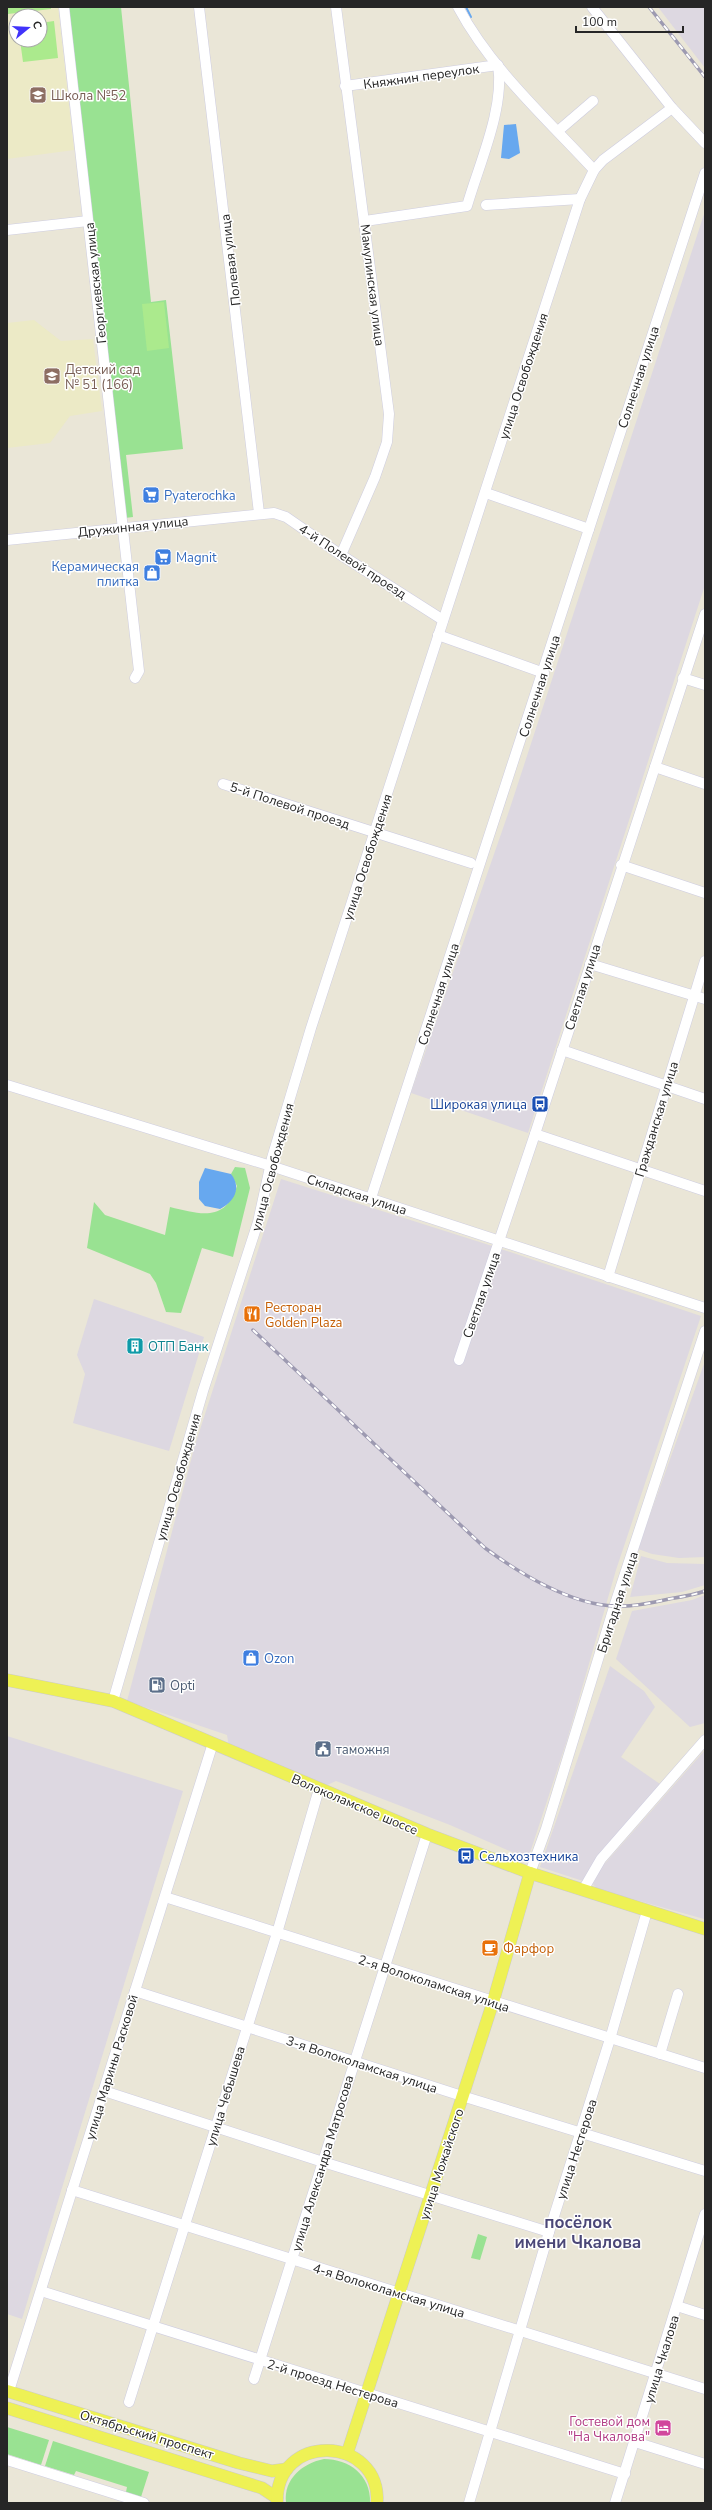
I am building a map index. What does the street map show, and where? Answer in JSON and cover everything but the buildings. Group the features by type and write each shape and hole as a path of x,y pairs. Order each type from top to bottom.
{"main road":[{"name":"Волоколамское шоссе","path":"7,1680 113,1701 319,1790 427,1834 530,1873 705,1928"},
{"name":"улица Можайского","path":"347,2454 368,2394 493,2002 530,1873"},
{"name":"Октябрьский проспект","path":"8,2391 253,2467 272,2472 287,2469"},
{"name":"Октябрьский проспект","path":"7,2408 262,2488 277,2501"},
{"path":"277,2501 280,2483 287,2469 298,2458 312,2452 327,2450 347,2454 362,2464 370,2473 380,2501"}],"street":[{"name":"Георгиевская улица","path":"64,7 139,671 136,678"},
{"name":"Полевая улица","path":"200,7 259,513"},
{"name":"Мамулинская улица","path":"336,7 345,86 365,221 389,414 387,442 377,470 340,555"},
{"path":"458,7 470,29 498,65 594,170 672,108"},
{"path":"592,7 672,108 705,143"},
{"path":"365,221 467,206 496,110 500,80 498,65"},
{"name":"Княжнин переулок","path":"345,86 498,65"},
{"path":"558,131 593,101"},
{"name":"улица Освобождения","path":"113,1701 203,1392 258,1222 271,1166 311,1028 438,635 486,493 580,199 594,170"},
{"name":"Солнечная улица","path":"371,1198 544,673 589,529 705,173"},
{"path":"486,205 580,199"},
{"path":"7,230 88,221"},
{"path":"486,493 589,529"},
{"name":"Дружинная улица","path":"7,540 259,513"},
{"name":"4-й Полевой проезд","path":"259,513 272,513 286,517 340,555 443,620"},
{"name":"Светлая улица","path":"459,1360 535,1134 621,865 705,614"},
{"path":"438,635 544,673"},
{"path":"683,678 705,684"},
{"path":"655,767 705,784"},
{"name":"5-й Полевой проезд","path":"224,784 471,863"},
{"path":"621,865 705,893"},
{"name":"Гражданская улица","path":"608,1277 667,1087 693,996 705,961"},
{"path":"590,964 705,999"},
{"path":"562,1050 705,1099"},
{"name":"Складская улица","path":"7,1086 271,1166 705,1308"},
{"path":"535,1134 705,1191"},
{"name":"Бригадная улица","path":"530,1873 546,1829 614,1606 705,1331"},
{"path":"583,1890 602,1859 705,1740"},
{"name":"улица Марины Расковой","path":"8,2391 41,2291 213,1744"},
{"name":"улица Чебышева","path":"129,2402 246,2027 277,1933 319,1790"},
{"name":"улица Александра Матросова","path":"254,2379 427,1834"},
{"name":"2-я Волоколамская улица","path":"164,1897 705,2068"},
{"name":"улица Нестерова","path":"469,2503 522,2331 549,2232 581,2133 647,1911"},
{"name":"3-я Волоколамская улица","path":"135,1992 462,2096 705,2171"},
{"path":"660,2054 678,1994"},
{"path":"104,2091 323,2162 432,2194 549,2232"},
{"name":"4-я Волоколамская улица","path":"72,2190 184,2227 705,2389"},
{"name":"улица Чкалова","path":"615,2503 677,2306 701,2244 705,2214"},
{"name":"2-й проезд Нестерова","path":"41,2291 625,2474"},
{"path":"677,2306 705,2315"},
{"path":"635,2442 705,2464"},
{"path":"7,2460 144,2503"}],"shaded area":[{"name":"Школа №52","path":"7,7 58,7 74,150 7,159"},
{"path":"658,7 705,7 705,68"},
{"path":"705,211 705,585 528,1133 411,1093 509,811"},
{"name":"Детский сад № 51 (166)","path":"34,320 61,341 93,339 102,411 70,416 50,443 7,448 7,323"},
{"path":"281,1179 486,1244 701,1316 616,1570 567,1740 528,1859 450,1825 336,1781 325,1786 229,1747 227,1735 127,1701 195,1445"},
{"path":"94,1299 204,1337 169,1451 73,1423 85,1374 77,1355"},
{"path":"705,1361 705,1557 679,1558 652,1554 638,1549"},
{"path":"641,1556 667,1563 705,1564 705,1585 682,1592 630,1597"},
{"path":"705,1595 705,1723 690,1727 616,1659 632,1611 692,1600"},
{"path":"610,1666 644,1691 655,1707 621,1757 660,1784 599,1856 583,1881 540,1867"},
{"path":"7,1736 183,1791 22,2319 7,2314"},
{"path":"705,1750 704,1919 597,1889 593,1884 601,1868"}],"green space":[{"path":"7,7 51,7 51,9 48,9 48,8 8,8 8,14"},
{"path":"67,7 121,7 151,302 166,300 183,449 126,455 133,517 125,518"},
{"path":"54,21 58,58 23,62 21,48 48,48 48,22"},
{"path":"164,302 169,348 147,351 142,304"},
{"path":"235,1167 245,1168 250,1188 233,1257 202,1248 181,1313 166,1312 156,1283 150,1274 87,1248 94,1202 105,1215 165,1235 170,1207 191,1212 210,1213 218,1211 226,1206 232,1198 237,1186 231,1174"},
{"path":"478,2234 487,2237 480,2260 471,2258"},
{"path":"7,2427 49,2440 41,2465 7,2454"},
{"path":"53,2441 149,2472 141,2497 126,2492 127,2487 76,2471 74,2475 45,2466"},
{"path":"324,2459 342,2462 357,2470 367,2484 370,2503 286,2503 288,2487 296,2474 309,2464"}],"water":[{"path":"516,124 520,153 509,159 501,158 504,125"},
{"path":"205,1168 231,1174 236,1184 233,1199 220,1209 205,1206 199,1199 199,1182"}],"waterway":[{"path":"466,7 471,17"}],"railway":[{"path":"649,7 705,77"},
{"path":"253,1330 485,1548 529,1577 563,1594 598,1604 615,1606 649,1603 705,1591"}],"place":[{"name":"Школа №52","path":"38,95"},
{"name":"Детский сад № 51 (166)","path":"52,376"},
{"name":"Pyaterochka","path":"151,495"},
{"name":"Magnit","path":"163,557"},
{"name":"Керамическая плитка","path":"152,573"},
{"name":"Широкая улица","path":"540,1104"},
{"name":"Ресторан Golden Plaza","path":"252,1314"},
{"name":"ОТП Банк","path":"135,1346"},
{"name":"Ozon","path":"251,1658"},
{"name":"Opti","path":"157,1685"},
{"name":"таможня","path":"323,1749"},
{"name":"Сельхозтехника","path":"466,1856"},
{"name":"Фарфор","path":"490,1948"},
{"name":"Гостевой дом \"На Чкалова\"","path":"663,2428"}],"district":[{"name":"посёлок имени Чкалова","path":"578,2232"}]}
